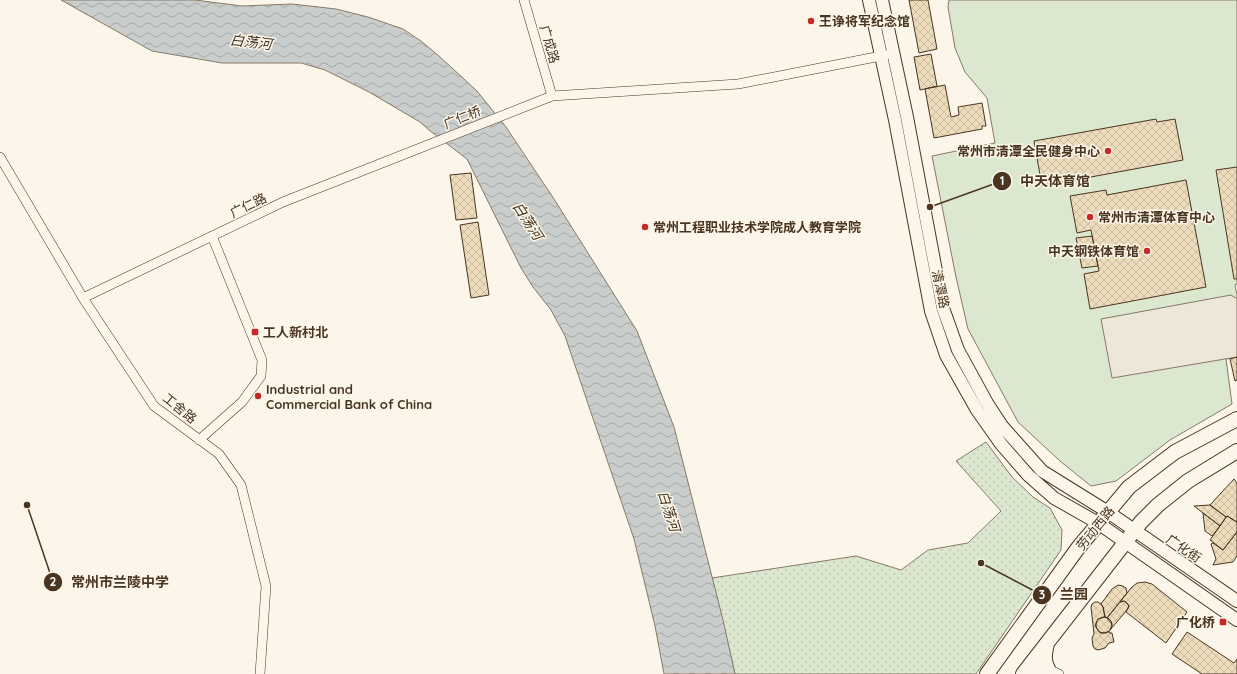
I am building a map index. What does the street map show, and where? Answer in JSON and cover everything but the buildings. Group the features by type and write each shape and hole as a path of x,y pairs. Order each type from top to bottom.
{"main road":[{"name":"清潭路","path":"869,0 895,120 931,312 946,355 977,410 1001,444 1028,475 1054,498 1098,523 1124,543"},
{"name":"清潭路","path":"882,0 907,117 943,308 958,350 1002,426 1042,471 1112,515"},
{"name":"劳动西路","path":"987,674 1078,548 1098,523 1112,515 1129,487 1175,452 1237,419"},
{"path":"1022,674 1134,530 1158,505 1188,481 1237,451"},
{"name":"广化街","path":"1112,515 1237,601"},
{"path":"1124,543 1237,620"},
{"path":"1048,642 1044,653 1044,663 1053,671"},
{"path":"1028,674 1034,670 1053,671"}],"street":[{"name":"广成路","path":"524,0 552,96"},
{"name":"广仁桥","path":"428,144 552,96 738,84 893,53"},
{"name":"广仁路","path":"83,298 283,202 428,144"},
{"name":"工舍路","path":"0,157 83,298 154,406 218,454 242,485 266,586 260,674"},
{"path":"199,440 242,402 261,376 262,360 212,236"}],"green space":[{"name":"常州市清潭体育中心","path":"949,0 1237,0 1237,284 1235,285 1237,295 1237,357 1226,359 1232,404 1170,440 1116,481 1091,486 1060,461 1018,422 968,329 932,156 995,143 987,98 965,72 955,48 948,7"},
{"path":"986,442 1012,477 1033,497 1050,508 1062,530 1061,550 976,674 735,674 712,578 856,556 901,570 928,550 968,543 1001,511 956,461"}],"shaded area":[{"path":"1231,295 1237,299 1237,357 1112,378 1101,319"}],"water":[{"name":"白荡河","path":"61,0 195,0 242,6 292,4 336,9 368,17 403,29 421,41 439,56 477,91 506,127 554,199 637,331 674,427 723,620 735,674 664,674 655,626 634,539 565,336 551,310 533,287 521,268 467,159 420,122 369,92 325,70 301,63 222,63 152,51"}],"place":[{"name":"王诤将军纪念馆","path":"811,21"},
{"name":"常州市清潭全民健身中心","path":"1108,151"},
{"name":"中天体育馆","path":"930,207"},
{"name":"常州市清潭体育中心","path":"1090,217"},
{"name":"常州工程职业技术学院成人教育学院","path":"645,227"},
{"name":"中天钢铁体育馆","path":"1147,251"},
{"name":"工人新村北","path":"255,332"},
{"name":"Industrial and Commercial Bank of China","path":"258,396"},
{"name":"常州市兰陵中学","path":"27,505"},
{"name":"兰园","path":"981,563"},
{"name":"广化桥","path":"1223,622"}]}
